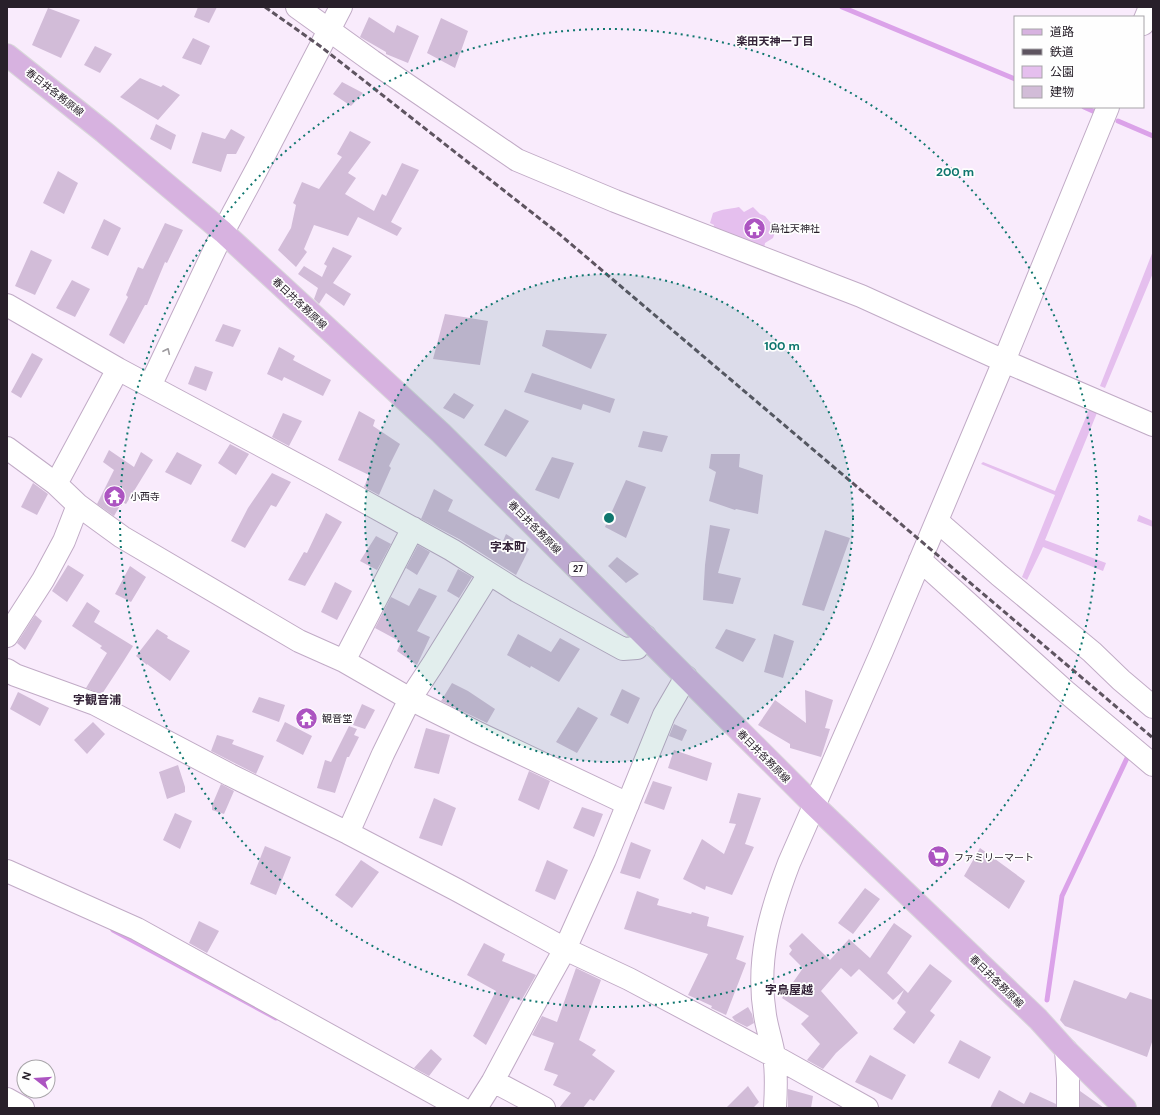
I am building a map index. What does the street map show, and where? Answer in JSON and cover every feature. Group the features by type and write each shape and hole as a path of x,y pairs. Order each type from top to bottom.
{"main road":[{"name":"春日井各務原線","path":"7,55 104,132 223,232 441,433 815,806 1038,1019 1066,1050 1125,1108"}],"street":[{"path":"297,7 517,160 615,201 861,296 1004,361 1153,424"},
{"path":"150,386 223,232 341,7"},
{"path":"1144,22 1150,7"},
{"path":"775,1108 776,1084 774,1056 764,1014 762,976 767,928 781,882 937,520 1108,108"},
{"path":"7,305 118,369 413,528 452,550 517,591 623,649 637,648 645,636"},
{"path":"56,484 118,369"},
{"path":"7,448 56,484 78,505 122,538 299,641 344,661 410,699 478,733 628,804"},
{"path":"7,636 44,580 64,541 78,505"},
{"path":"937,520 999,575 1092,652 1121,680 1150,704"},
{"path":"344,661 413,528"},
{"path":"920,560 1065,691 1153,765"},
{"path":"348,833 383,754 410,699 489,574"},
{"path":"476,1108 493,1081 565,949 606,860 664,715 686,677"},
{"path":"10,678 95,704 230,775 348,833 565,949 628,979 774,1056 867,1108"},
{"path":"7,871 136,929 462,1108"},
{"path":"1066,1050 1068,1108"},
{"path":"493,1081 544,1108"},
{"path":"7,1099 23,1108"}],"green space":[{"path":"739,207 744,212 753,207 760,214 765,216 776,229 773,238 765,243 764,249 712,231 714,225 710,223 713,213"},
{"path":"1153,251 1153,273 1105,388 1100,386"},
{"path":"1091,405 1099,408 1045,540 1106,563 1103,571 1043,547 1027,580 1022,577 1055,495 981,464 983,462 1055,491"},
{"path":"1139,515 1153,521 1153,527 1137,521"}],"building":[{"path":"198,7 217,7 209,23 194,17"},
{"path":"48,8 80,20 61,58 32,45"},
{"path":"369,17 394,33 397,25 419,36 408,63 386,54 386,52 360,37"},
{"path":"441,18 468,31 455,68 427,53"},
{"path":"193,38 210,46 201,65 182,58"},
{"path":"95,46 112,54 100,73 84,65"},
{"path":"140,78 161,87 163,85 180,95 158,120 120,97"},
{"path":"342,82 363,93 351,106 333,94"},
{"path":"156,124 176,135 171,150 150,139"},
{"path":"231,129 245,137 236,154 227,154 221,172 192,163 202,132 225,139"},
{"path":"350,131 371,142 348,173 356,178 345,194 374,211 382,194 386,196 402,163 419,170 391,222 402,228 397,236 358,217 348,236 314,225 304,249 307,252 296,267 278,250 291,228 296,205 293,203 302,182 319,189 342,157 337,154"},
{"path":"58,171 78,183 64,214 43,203"},
{"path":"104,219 121,228 108,256 91,248"},
{"path":"165,223 183,230 167,263 165,262 147,305 145,305 124,344 109,335 128,297 126,295 138,267 143,269"},
{"path":"333,247 352,256 333,283 351,294 344,306 326,293 319,304 314,299 318,288 298,274 304,266 322,277 327,266 324,264"},
{"path":"31,250 52,260 35,295 15,286"},
{"path":"72,280 90,289 75,317 56,308"},
{"path":"445,314 488,321 480,365 433,359"},
{"path":"223,324 241,330 233,347 215,341"},
{"path":"546,330 607,334 591,369 542,346"},
{"path":"279,347 295,356 293,360 331,380 323,396 284,377 282,381 267,374"},
{"path":"32,353 43,359 21,398 11,392"},
{"path":"195,366 213,372 206,391 188,384"},
{"path":"532,373 615,399 610,413 583,404 581,410 524,392"},
{"path":"454,393 474,405 464,419 443,408"},
{"path":"505,409 529,421 506,457 484,445"},
{"path":"359,411 375,420 373,426 400,444 389,466 391,468 379,495 364,487 369,475 338,460"},
{"path":"283,413 302,421 289,446 272,437"},
{"path":"643,431 668,436 662,452 638,447"},
{"path":"230,444 249,454 236,475 218,463"},
{"path":"109,450 134,467 141,452 153,460 126,504 122,502 114,516 97,504 114,470 103,462"},
{"path":"177,452 202,465 191,485 165,472"},
{"path":"711,454 740,454 739,467 763,475 758,514 735,510 709,501 716,472 709,468"},
{"path":"552,457 574,463 559,499 535,490"},
{"path":"272,473 291,482 276,507 271,505 245,548 231,541 248,508"},
{"path":"626,480 646,487 626,538 605,527"},
{"path":"33,483 48,494 37,515 21,507"},
{"path":"434,489 453,500 448,511 503,541 506,534 529,549 516,575 459,539 421,519"},
{"path":"326,513 342,522 305,586 288,580 304,552 307,553"},
{"path":"710,525 730,529 718,573 741,578 733,604 703,600 705,565"},
{"path":"825,530 850,538 824,611 802,605"},
{"path":"376,536 391,544 377,570 360,561"},
{"path":"418,545 430,552 417,575 406,568"},
{"path":"617,557 639,574 626,583 608,566"},
{"path":"68,565 84,575 67,602 52,591"},
{"path":"130,566 146,577 131,602 115,594"},
{"path":"458,569 472,577 459,598 447,591"},
{"path":"335,582 352,591 337,620 321,612"},
{"path":"419,588 437,596 417,631 430,637 417,665 397,651 401,642 375,628 391,597 409,606"},
{"path":"87,602 100,611 94,622 133,646 102,694 86,688 107,653 100,648 102,646 72,626"},
{"path":"35,615 42,621 25,650 17,643"},
{"path":"157,629 168,636 167,638 190,651 170,681 136,656"},
{"path":"726,629 756,639 743,662 715,648"},
{"path":"518,634 551,652 560,638 580,649 559,682 531,666 530,668 507,655"},
{"path":"774,634 794,641 783,678 764,672"},
{"path":"452,683 468,691 495,709 487,723 441,701"},
{"path":"622,689 640,698 628,724 610,715"},
{"path":"805,690 833,700 825,728 830,729 821,757 790,748 790,744 758,725 775,700 806,723"},
{"path":"18,692 49,708 40,726 10,709"},
{"path":"259,697 285,705 279,722 252,712"},
{"path":"362,704 375,710 365,729 353,725"},
{"path":"578,707 598,718 577,753 556,742"},
{"path":"93,722 105,734 87,754 74,740"},
{"path":"285,722 312,736 303,755 276,741"},
{"path":"674,724 687,730 682,741 669,736"},
{"path":"349,726 357,729 354,735 359,737 349,757 347,757 335,793 317,788 325,760 331,762"},
{"path":"426,728 450,735 439,774 414,768"},
{"path":"217,735 234,740 232,744 264,756 256,774 211,751"},
{"path":"674,750 712,763 707,781 668,768"},
{"path":"178,765 185,787 185,792 167,799 159,772"},
{"path":"529,771 550,781 539,810 518,800"},
{"path":"653,781 672,787 664,810 644,803"},
{"path":"221,784 234,791 224,814 212,810 212,805"},
{"path":"738,793 761,798 745,844 754,847 732,895 706,886 705,890 683,879 702,839 724,854 736,824 729,823"},
{"path":"434,798 456,808 442,846 419,838"},
{"path":"582,807 603,814 594,837 573,828"},
{"path":"175,813 192,821 180,849 163,840"},
{"path":"631,842 651,850 640,879 620,873"},
{"path":"265,846 291,857 276,895 250,884"},
{"path":"980,848 1025,881 1009,909 964,876"},
{"path":"361,860 379,872 352,908 335,895"},
{"path":"547,860 568,870 555,900 535,891"},
{"path":"865,888 880,899 853,934 838,923"},
{"path":"637,891 659,899 657,905 709,917 707,926 744,936 736,959 746,963 726,1015 711,1008 712,1006 688,995 708,954 624,929"},
{"path":"199,921 219,931 207,953 189,943"},
{"path":"894,923 912,936 887,973 908,993 930,964 952,981 930,1011 935,1015 914,1044 893,1029 906,1012 897,1003 904,990 893,1000 859,969 851,977 841,968 821,991 858,1033 836,1053 823,1069 807,1060 820,1044 801,1024 809,1016 782,998 803,968 789,954 792,950 789,946 802,933 830,960 849,939 870,958"},
{"path":"484,943 505,954 502,961 536,975 521,1001 512,996 486,1045 473,1036 496,991 467,975"},
{"path":"576,968 601,980 579,1040 596,1050 592,1055 615,1071 594,1101 590,1099 583,1108 559,1108 571,1093 553,1085 558,1075 544,1070 554,1043 532,1035 542,1016 557,1022"},
{"path":"1074,980 1126,999 1130,992 1153,1000 1153,1039 1147,1057 1065,1026 1060,1020"},
{"path":"748,1007 752,1014 754,1023 747,1027 735,1021 732,1017"},
{"path":"960,1040 991,1057 979,1079 948,1063"},
{"path":"431,1049 442,1059 429,1076 414,1068"},
{"path":"870,1055 906,1075 892,1100 855,1082"},
{"path":"748,1086 759,1102 753,1108 726,1108"},
{"path":"788,1089 813,1096 811,1108 788,1108"},
{"path":"999,1090 1024,1104 1030,1092 1056,1104 1056,1108 990,1108"},
{"path":"1080,1091 1104,1108 1080,1108"}],"waterway":[{"path":"842,7 1014,79"},
{"path":"1086,108 1095,112"},
{"path":"1118,121 1153,136"},
{"path":"1047,1000 1062,896 1128,756"},
{"path":"113,930 276,1018"}],"railway":[{"path":"265,7 320,46 558,233 1153,738"}],"place":[{"name":"烏社天神社","path":"754,228"},
{"name":"小西寺","path":"115,496"},
{"name":"観音堂","path":"307,718"},
{"name":"ファミリーマート","path":"938,857"}],"district":[{"name":"楽田天神一丁目","path":"775,41"},
{"name":"字本町","path":"508,547"},
{"name":"字観音浦","path":"97,700"},
{"name":"字鳥屋越","path":"789,990"}]}
